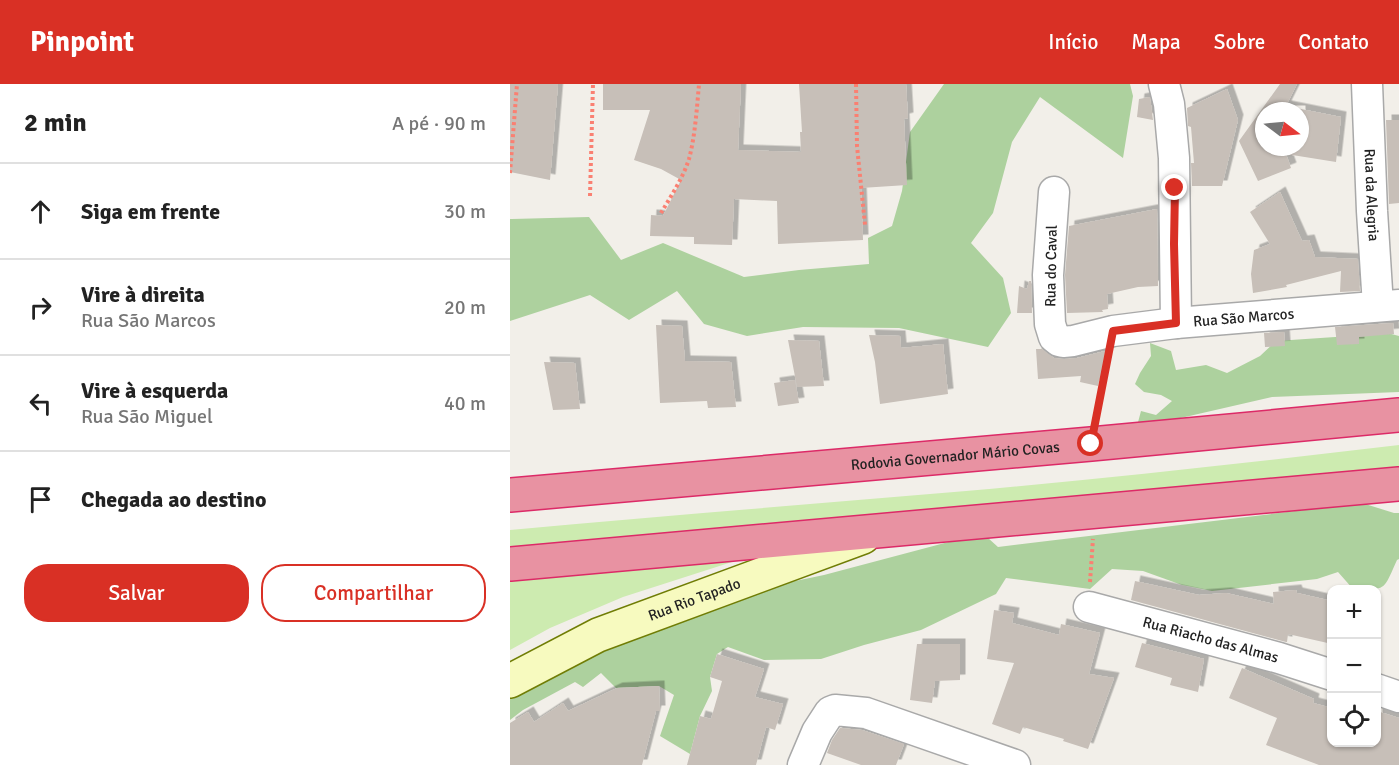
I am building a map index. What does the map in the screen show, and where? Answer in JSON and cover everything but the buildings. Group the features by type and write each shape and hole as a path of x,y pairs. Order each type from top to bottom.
{"highway":[{"name":"Rodovia Governador Mário Covas","path":"510,495 1399,415"},
{"path":"510,564 1399,484"}],"main road":[{"name":"Rua Rio Tapado","path":"510,681 598,635 884,529"}],"street":[{"path":"1164,84 1169,104 1174,158 1176,323"},
{"name":"Rua da Alegria","path":"1367,84 1372,211 1388,305"},
{"name":"Rua do Caval","path":"1054,192 1048,275 1050,324 1056,339"},
{"name":"Rua São Marcos","path":"1056,339 1063,342 1073,341 1113,331 1176,323 1388,305"},
{"name":"Rua Riacho das Almas","path":"1089,607 1279,658 1327,673"},
{"path":"1381,690 1399,697"},
{"path":"803,765 817,732 830,712 835,710 856,711 874,716 1015,765"}],"path":[{"path":"510,173 517,84"},
{"path":"590,196 593,84"},
{"path":"661,213 675,190 689,158 699,84"},
{"path":"856,84 857,146 865,225"},
{"path":"1091,444 1113,331"},
{"path":"1089,607 1094,511"}],"green space":[{"path":"944,84 1130,84 1133,96 1123,158 1040,97 1012,142 993,213 971,243 1003,278 1011,313 988,347 899,328 803,327 747,336 704,324 677,291 629,320 590,295 510,321 510,219 589,217 621,260 663,243 744,277 869,264 868,238 892,226 902,191 910,132"},
{"path":"1368,328 1399,336 1399,392 1272,397 1137,426 1141,411 1156,415 1172,401 1161,395 1144,392 1135,384 1151,356 1150,343 1171,351 1176,370 1206,365 1227,373 1260,356 1276,341 1350,336"},
{"path":"1399,445 1399,473 510,552 510,530 1020,486"},
{"path":"1362,503 1399,513 1399,559 1386,583 1381,587 1349,585 1338,572 1317,579 1212,591 1182,585 1143,571 1112,569 1090,589 1006,578 996,594 921,630 821,659 764,660 728,647 717,654 710,677 712,691 700,716 690,754 660,736 674,695 659,686 616,688 601,673 583,687 575,682 523,710 510,720 510,693 556,667 748,591 824,575 956,540 988,538 998,547"},
{"path":"735,561 623,597 550,628 510,650 510,581 682,563"}],"route":[{"path":"1091,444 1113,331 1176,323 1175,188"}]}
